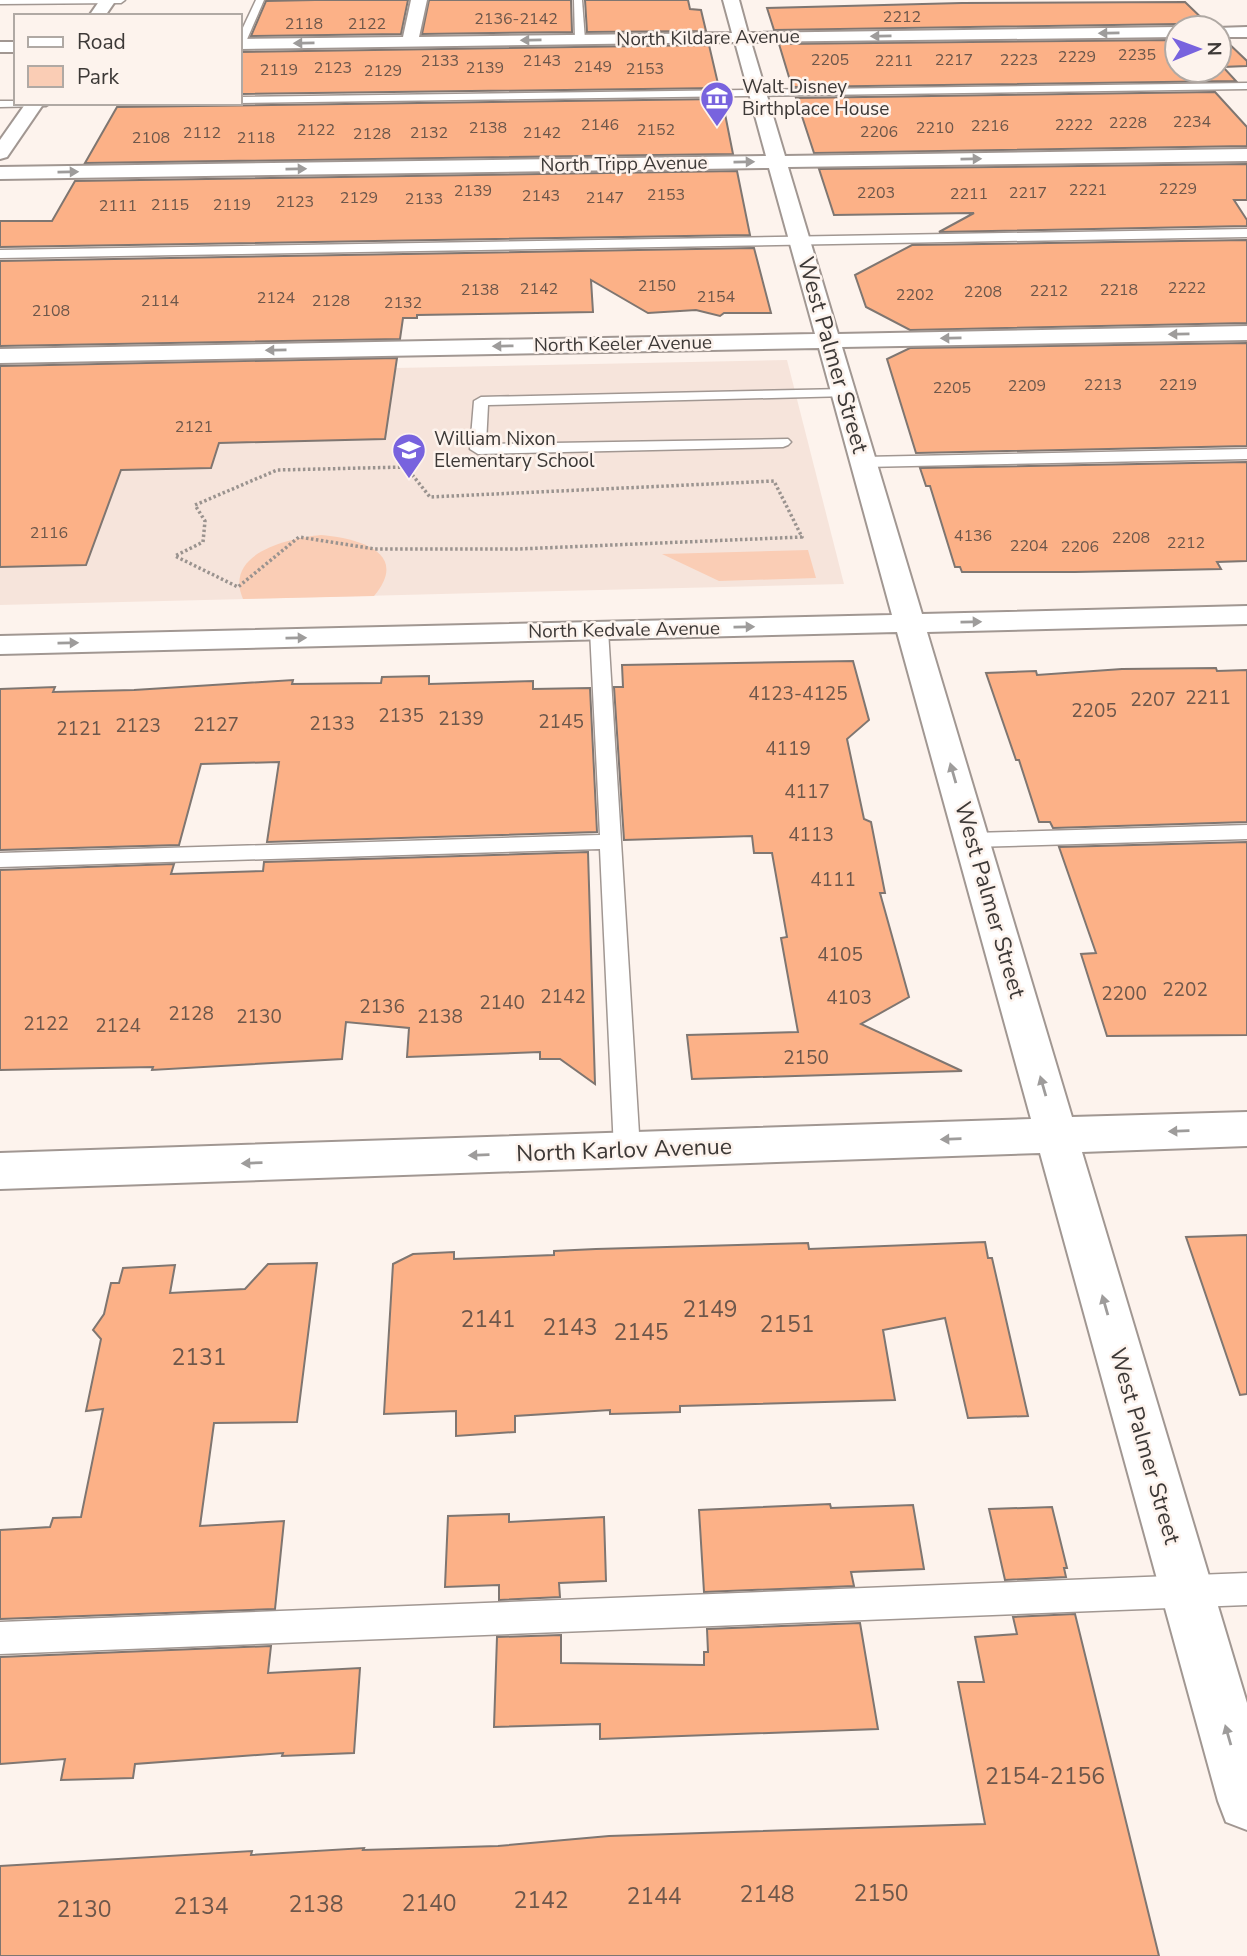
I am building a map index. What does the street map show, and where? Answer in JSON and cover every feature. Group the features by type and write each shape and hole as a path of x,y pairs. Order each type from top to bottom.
{"street":[{"path":"410,42 419,0"},
{"name":"West Palmer Street","path":"732,0 1247,1801"},
{"name":"North Kildare Avenue","path":"242,44 1163,32"},
{"path":"0,153 34,105"},
{"name":"North Tripp Avenue","path":"0,173 1247,155"},
{"name":"North Keeler Avenue","path":"0,356 1247,332"},
{"name":"North Kedvale Avenue","path":"0,645 1247,615"},
{"name":"North Karlov Avenue","path":"0,1171 1247,1129"}],"lane":[{"path":"0,1 121,0"},
{"path":"242,40 260,0"},
{"path":"578,0 580,40"},
{"path":"242,100 1247,86"},
{"path":"0,254 1247,233"},
{"path":"783,442 478,449 481,401 844,393"},
{"path":"863,462 1247,454"},
{"path":"599,630 628,1150"},
{"path":"972,840 1247,832"},
{"path":"0,860 610,842"},
{"path":"0,1637 1247,1589"}],"path":[{"path":"406,467 430,497 774,481 802,537 517,549 375,549 299,537 238,587 175,556 203,542 205,521 195,505 276,470 406,467"}],"shaded area":[{"name":"William Nixon Elementary School","path":"787,360 844,584 0,605 0,376"}],"green space":[{"path":"321,535 363,544 383,558 386,568 384,581 374,596 243,599 239,583 242,570 250,559 277,544"},
{"path":"808,550 816,578 719,581 662,554"}],"building":[{"path":"408,0 401,34 251,36 266,1"},
{"path":"429,0 571,0 572,32 422,34"},
{"path":"585,0 688,0 690,9 701,10 706,31 587,32"},
{"path":"1185,2 1197,14 1163,14 1163,24 774,30 767,8 962,3"},
{"path":"1163,40 1163,82 792,87 779,44"},
{"path":"709,45 719,88 242,94 242,52"},
{"path":"1233,48 1247,61 1247,66 1233,67"},
{"path":"1215,92 1247,127 1247,146 814,153 796,98"},
{"path":"722,99 733,154 85,163 117,107"},
{"path":"1247,164 1247,200 1234,200 1247,220 1247,226 939,232 974,213 834,215 819,169"},
{"path":"737,171 750,235 0,247 0,221 52,221 75,181"},
{"path":"1247,240 1247,323 910,330 866,307 855,275 912,245"},
{"path":"754,248 771,313 724,313 720,316 696,310 648,313 591,280 593,312 417,315 417,318 403,318 400,339 0,346 0,261"},
{"path":"1247,343 1247,446 916,453 887,359 910,348"},
{"path":"397,358 385,439 219,443 211,468 121,470 86,565 0,567 0,366"},
{"path":"1247,462 1247,561 1217,562 1221,569 1075,572 962,572 960,567 955,567 930,486 926,486 920,468"},
{"path":"853,661 869,720 847,739 864,819 871,822 885,893 880,893 909,997 861,1024 962,1071 692,1079 687,1035 798,1032 781,938 787,937 772,853 754,853 752,836 624,840 614,687 623,687 622,665"},
{"path":"1216,668 1217,671 1247,670 1247,822 1053,828 1050,822 1039,822 986,673 1036,671 1037,675 1122,669"},
{"path":"429,676 429,684 533,681 533,689 590,688 597,832 267,842 279,762 201,764 179,845 0,850 0,689 55,687 53,692 134,690 293,680 292,684 381,683 382,677"},
{"path":"1247,842 1247,1035 1107,1036 1081,954 1096,953 1059,847"},
{"path":"588,852 595,1084 560,1059 540,1059 540,1052 407,1057 409,1028 346,1022 342,1059 152,1070 153,1067 0,1070 0,870 174,864 171,874 263,871 264,862"},
{"path":"1247,1235 1247,1394 1240,1395 1186,1237"},
{"path":"985,1242 988,1258 992,1258 1028,1416 968,1418 945,1318 883,1330 895,1400 680,1406 680,1412 610,1414 610,1410 515,1416 515,1432 456,1436 456,1411 384,1414 393,1264 413,1254 454,1252 454,1259 554,1255 554,1251 596,1249 808,1243 809,1249"},
{"path":"317,1263 297,1422 214,1423 200,1526 284,1521 275,1609 0,1619 0,1530 50,1527 53,1518 81,1517 103,1409 86,1411 101,1339 93,1330 104,1314 111,1283 119,1283 123,1268 175,1265 170,1293 245,1289 268,1264"},
{"path":"830,1504 831,1508 913,1505 924,1569 851,1572 854,1586 704,1592 699,1510"},
{"path":"1052,1507 1067,1568 1064,1568 1066,1577 1005,1580 989,1509"},
{"path":"509,1514 509,1522 604,1517 606,1581 559,1583 560,1597 499,1600 499,1585 445,1587 448,1516"},
{"path":"1075,1614 1159,1956 0,1956 0,1866 252,1851 251,1855 364,1848 363,1850 498,1846 609,1836 985,1824 958,1682 984,1682 975,1637 1017,1634 1013,1617"},
{"path":"860,1623 878,1729 600,1739 600,1724 494,1727 497,1637 561,1635 561,1663 704,1665 704,1652 708,1652 707,1629"},
{"path":"271,1646 268,1673 360,1668 354,1753 282,1756 283,1753 135,1764 133,1778 61,1780 65,1759 0,1764 0,1657"}],"place":[{"name":"Walt Disney Birthplace House","path":"717,128"},
{"name":"William Nixon Elementary School","path":"409,480"}]}
